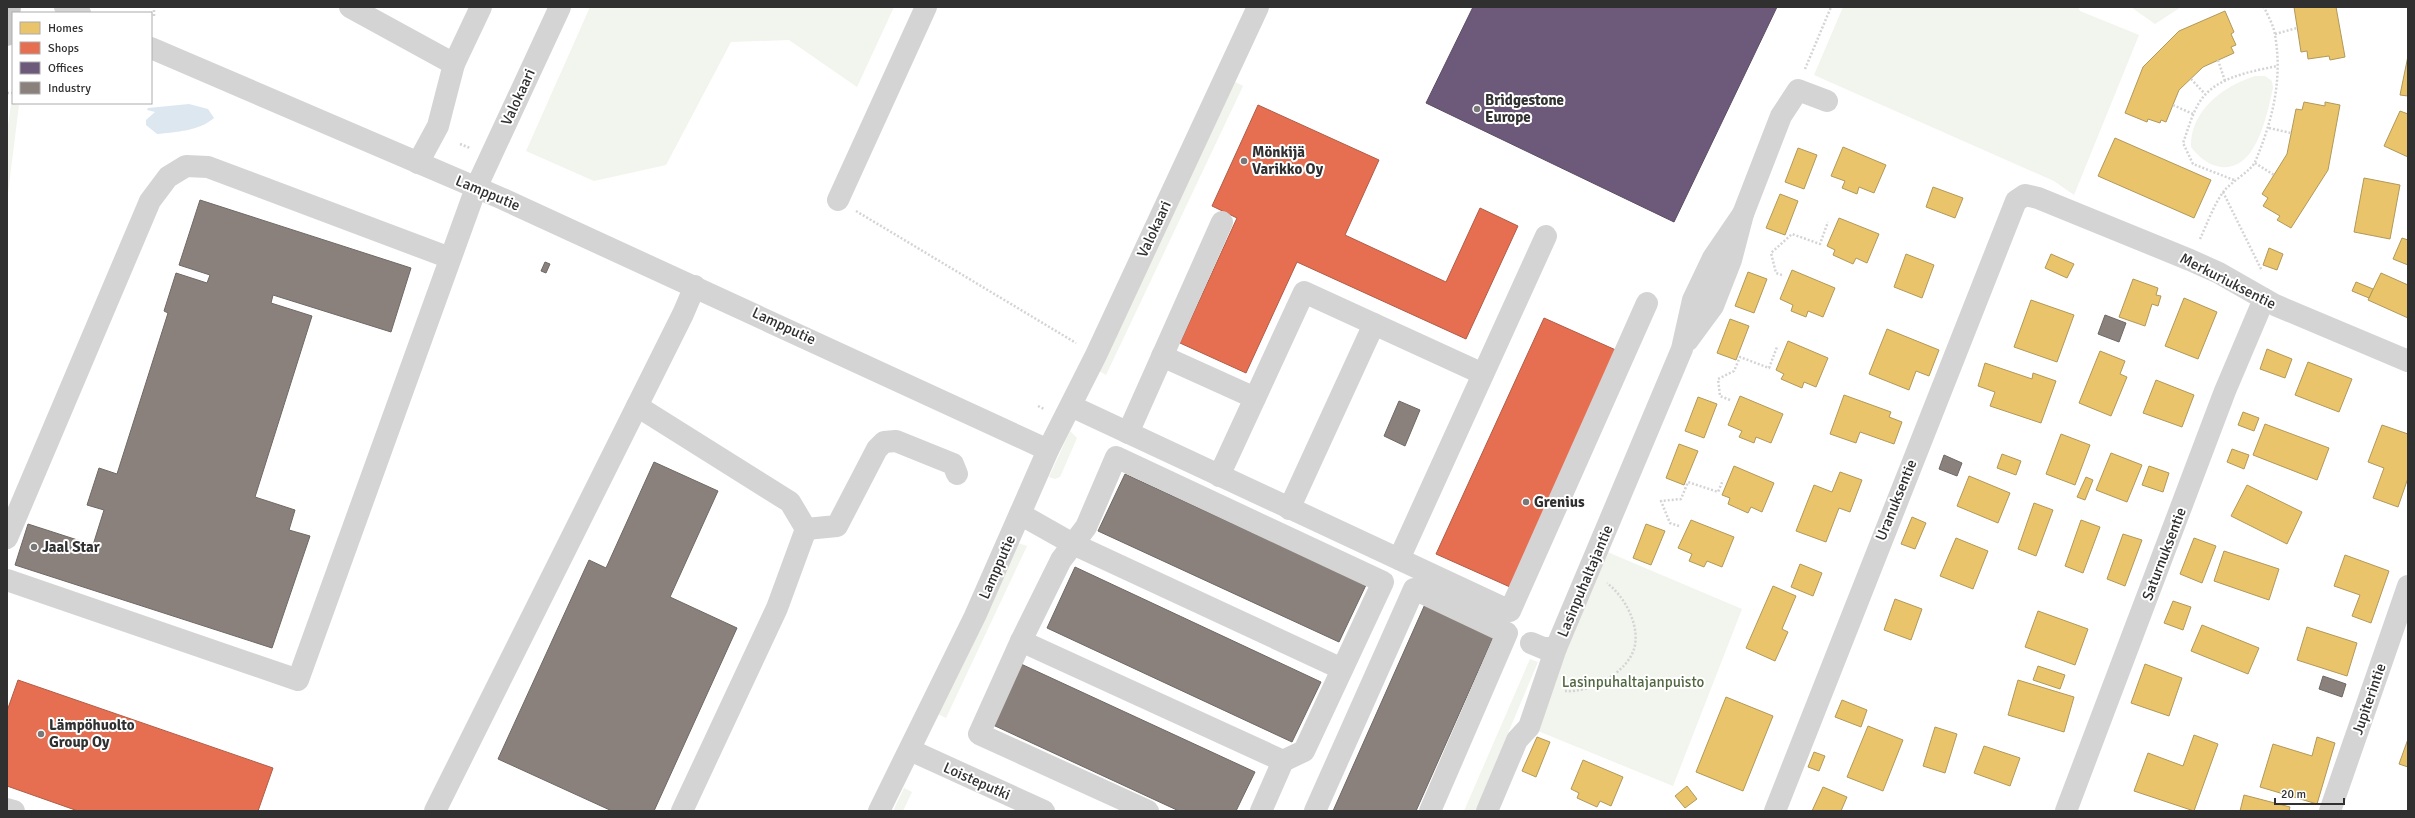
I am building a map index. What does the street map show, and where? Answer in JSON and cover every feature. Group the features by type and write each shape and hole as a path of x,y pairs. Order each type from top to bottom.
{"main road":[{"path":"7,36 10,7"}],"street":[{"path":"65,7 78,12"},
{"path":"350,7 454,64"},
{"path":"418,163 438,126 454,64 480,7"},
{"name":"Valokaari","path":"7,580 298,680 476,188 560,7"},
{"path":"838,200 926,7"},
{"name":"Valokaari","path":"1048,450 1096,355 1258,7"},
{"name":"Lampputie","path":"152,48 476,188 695,286 1048,450 975,616 879,811"},
{"path":"1798,90 1827,101"},
{"name":"Lasinpuhaltajantie","path":"1487,811 1517,740 1528,727 1538,703 1542,684 1556,648 1682,349 1693,300 1713,258 1743,214 1781,116 1798,90"},
{"path":"7,538 150,200 168,177 186,166 208,167 450,258"},
{"name":"Merkuriuksentie","path":"2025,195 2038,198 2220,273 2275,305 2408,361"},
{"name":"Uranuksentie","path":"1775,811 1924,428 1955,359 2009,215 2016,200 2025,195"},
{"path":"1128,433 1222,222"},
{"path":"1399,559 1546,236"},
{"path":"434,811 683,314 695,286"},
{"path":"1219,476 1304,292 1483,374"},
{"name":"Saturnuksentie","path":"2066,811 2225,391 2264,299"},
{"path":"1071,406 1510,611 1647,303"},
{"path":"1289,509 1374,324"},
{"path":"1162,356 1255,398"},
{"path":"637,406 790,502 806,529"},
{"path":"806,529 837,526 877,449 884,442 896,441 953,464 958,474"},
{"path":"1148,811 979,734 1021,641 1061,560 1086,527 1116,458 1383,582 1304,751 1283,761 1261,811"},
{"path":"1020,514 1072,544 1342,669"},
{"path":"682,811 777,608 806,529"},
{"name":"Jupiterintie","path":"2330,811 2408,586"},
{"path":"1315,811 1414,589 1507,633 1430,811"},
{"path":"1021,641 1283,761"},
{"path":"1531,642 1543,648 1556,648"},
{"name":"Loisteputki","path":"910,750 1044,811"},
{"path":"7,809 14,811"}],"path":[{"path":"154,7 154,16"},
{"path":"1798,90 1810,55 1831,7"},
{"path":"2190,260 2223,192 2234,180 2255,163 2269,128 2277,89 2277,66 2275,34 2264,7"},
{"path":"2275,34 2297,28"},
{"path":"2218,60 2225,81"},
{"path":"2234,180 2193,164 2183,143 2193,114 2205,94 2225,81 2246,73 2277,66"},
{"path":"2191,79 2205,94"},
{"path":"2173,105 2193,114"},
{"path":"2269,128 2292,133"},
{"path":"2255,163 2274,175"},
{"path":"2223,192 2263,274"},
{"path":"838,200 1096,355"},
{"path":"1782,275 1776,273 1771,253 1792,234 1820,244 1828,222"},
{"path":"1730,400 1720,396 1718,379 1734,371 1740,357 1769,368 1778,347"},
{"path":"1679,526 1670,523 1661,501 1681,498 1688,482 1718,492 1723,480"},
{"path":"1542,684 1556,690 1570,691 1601,684 1616,673 1630,657 1635,646 1633,622 1623,600 1610,586 1590,570"}],"green space":[{"path":"590,7 894,7 857,87 789,40 731,42 666,165 594,181 526,151"},
{"path":"1843,7 2078,7 2080,11 2139,35 2074,195 2054,181 1814,75"},
{"path":"2131,7 2181,7 2155,24"},
{"path":"2255,76 2265,76 2272,81 2273,88 2258,139 2252,151 2243,160 2233,166 2216,166 2201,157 2191,147 2192,134 2196,122 2211,101 2221,93 2243,80"},
{"path":"1235,82 1243,86 1106,375 1099,371"},
{"path":"11,105 19,105 7,201 7,132"},
{"path":"1070,431 1077,438 1060,477 1055,479 1049,477"},
{"path":"1018,543 1027,546 946,718 938,714"},
{"name":"Lasinpuhaltajanpuisto","path":"1605,551 1742,609 1673,786 1533,729"},
{"path":"1530,659 1538,662 1475,811 1464,811"},
{"path":"904,788 912,792 903,811 893,811"}],"shaded area":[{"path":"189,104 208,109 214,118 201,126 194,128 157,134 146,125 146,120 155,112 147,110 148,108"}],"building: Homes":[{"path":"2294,7 2336,7 2345,57 2330,60 2329,56 2308,59 2307,51 2301,52"},
{"path":"2225,11 2234,32 2231,34 2236,45 2231,47 2234,53 2203,67 2179,90 2166,122 2161,120 2160,123 2148,119 2147,122 2125,113 2143,67 2179,31"},
{"path":"2408,56 2408,96 2400,95"},
{"path":"2304,102 2325,106 2325,102 2340,105 2328,170 2291,228 2277,220 2280,216 2263,206 2268,198 2262,194 2287,154 2296,109 2302,110"},
{"path":"2400,111 2408,114 2408,157 2384,146"},
{"path":"2115,138 2211,180 2194,218 2098,176"},
{"path":"1843,147 1886,165 1874,193 1859,187 1857,194 1842,188 1845,181 1831,176"},
{"path":"1798,148 1817,155 1804,189 1785,182"},
{"path":"2364,178 2400,185 2390,239 2354,232"},
{"path":"1933,187 1963,198 1955,218 1926,207"},
{"path":"1780,194 1798,201 1785,235 1766,228"},
{"path":"1839,218 1879,234 1867,263 1856,258 1853,264 1833,255 1835,250 1827,246"},
{"path":"2402,238 2408,240 2408,265 2393,259"},
{"path":"2269,248 2283,254 2277,270 2263,265"},
{"path":"1906,254 1934,265 1922,298 1894,287"},
{"path":"2051,254 2074,264 2067,278 2045,268"},
{"path":"1792,270 1835,288 1823,317 1808,311 1806,317 1791,311 1793,305 1780,299"},
{"path":"1748,272 1767,279 1754,313 1735,306"},
{"path":"2381,273 2408,285 2408,318 2368,300"},
{"path":"2133,279 2158,288 2156,295 2161,296 2158,306 2152,304 2145,326 2119,317"},
{"path":"2356,282 2373,289 2369,298 2352,291"},
{"path":"2184,298 2217,312 2198,359 2165,346"},
{"path":"2031,300 2074,315 2057,362 2014,347"},
{"path":"1730,319 1749,326 1736,360 1717,353"},
{"path":"1887,329 1939,350 1929,376 1916,371 1909,390 1869,374"},
{"path":"1788,341 1828,358 1816,387 1804,382 1802,388 1781,379 1784,374 1776,370"},
{"path":"2267,349 2292,359 2285,378 2260,369"},
{"path":"2100,351 2125,361 2120,374 2127,377 2111,416 2079,403"},
{"path":"2308,362 2352,379 2339,412 2295,395"},
{"path":"1985,363 2032,379 2033,373 2056,381 2041,423 1990,406 1995,392 1978,386"},
{"path":"2156,380 2194,395 2182,427 2143,413"},
{"path":"1844,395 1891,412 1889,417 1902,422 1894,444 1860,432 1856,443 1830,434"},
{"path":"1740,396 1783,414 1771,443 1756,437 1754,443 1739,437 1742,431 1728,425"},
{"path":"1698,397 1717,404 1704,438 1685,431"},
{"path":"2243,412 2259,418 2254,431 2238,425"},
{"path":"2265,424 2329,448 2317,480 2253,455"},
{"path":"2382,425 2408,434 2408,478 2398,507 2373,498 2384,468 2368,462"},
{"path":"2061,434 2090,445 2075,485 2046,474"},
{"path":"1679,444 1698,451 1684,485 1666,478"},
{"path":"2232,449 2249,455 2244,469 2227,462"},
{"path":"2111,453 2142,465 2127,502 2096,490"},
{"path":"2002,454 2021,461 2016,475 1997,468"},
{"path":"1734,466 1774,483 1762,512 1751,507 1748,513 1728,504 1730,498 1722,495"},
{"path":"2149,466 2169,473 2163,492 2142,485"},
{"path":"1840,472 1862,480 1850,512 1839,508 1826,542 1796,531 1814,485 1832,492"},
{"path":"1969,476 2010,493 1998,523 1957,506"},
{"path":"2086,477 2093,480 2085,500 2077,497"},
{"path":"2247,485 2302,512 2287,544 2231,516"},
{"path":"2034,503 2053,510 2036,556 2018,549"},
{"path":"1912,517 1926,523 1915,549 1901,544"},
{"path":"1691,520 1734,537 1722,567 1707,561 1704,567 1689,561 1692,554 1678,548"},
{"path":"2081,520 2100,527 2083,573 2065,566"},
{"path":"1646,524 1665,531 1651,565 1633,558"},
{"path":"2123,534 2142,540 2125,586 2107,579"},
{"path":"1956,538 1988,551 1973,589 1940,576"},
{"path":"2194,538 2216,546 2202,583 2180,574"},
{"path":"2224,551 2279,569 2269,600 2214,581"},
{"path":"2345,555 2389,571 2371,623 2352,616 2360,595 2334,586"},
{"path":"1800,564 1822,573 1813,596 1791,587"},
{"path":"1773,586 1796,596 1782,629 1788,632 1775,661 1746,648"},
{"path":"1895,599 1922,609 1911,640 1884,630"},
{"path":"2173,601 2191,607 2183,630 2164,623"},
{"path":"2038,611 2088,629 2075,665 2025,647"},
{"path":"2202,625 2259,648 2248,674 2191,651"},
{"path":"2307,627 2357,643 2347,676 2297,660"},
{"path":"2145,664 2182,678 2169,716 2131,703"},
{"path":"2038,666 2065,675 2060,689 2033,680"},
{"path":"2018,680 2074,697 2064,732 2008,715"},
{"path":"1726,697 1773,716 1743,791 1696,772"},
{"path":"1842,700 1867,710 1861,727 1835,717"},
{"path":"1868,726 1903,740 1883,791 1847,777"},
{"path":"1935,727 1957,734 1945,773 1923,766"},
{"path":"2194,735 2218,744 2194,811 2134,791 2148,753 2183,766"},
{"path":"1537,737 1550,742 1536,777 1522,771"},
{"path":"2317,737 2335,743 2317,804 2260,787 2273,744 2312,756"},
{"path":"2408,739 2408,767 2399,764"},
{"path":"1984,746 2020,758 2010,786 1974,773"},
{"path":"1814,752 1825,756 1819,771 1808,767"},
{"path":"1583,760 1623,777 1611,806 1600,801 1597,807 1577,798 1579,793 1571,789"},
{"path":"1687,786 1697,799 1685,808 1675,796"},
{"path":"1823,787 1847,797 1841,811 1812,811"},
{"path":"2244,795 2290,807 2289,811 2240,811"}],"building: Shops":[{"path":"1258,105 1379,160 1345,235 1446,282 1480,208 1518,226 1466,339 1297,262 1246,373 1180,343 1237,218 1212,206"},
{"path":"1544,318 1618,351 1510,587 1436,554"},
{"path":"18,680 273,768 258,811 78,811 7,786 7,711"}],"building: Offices":[{"path":"1473,7 1777,7 1674,222 1426,103"}],"building: Industry":[{"path":"200,200 411,268 391,332 273,295 271,303 312,316 255,497 295,510 289,530 310,536 272,648 15,565 28,524 93,545 104,510 87,505 99,468 117,474 168,313 164,311 176,273 207,283 210,275 179,265"},
{"path":"545,262 550,264 546,273 541,271"},
{"path":"2105,315 2126,323 2119,342 2098,334"},
{"path":"1399,401 1420,410 1405,446 1384,436"},
{"path":"1944,455 1962,463 1957,476 1939,469"},
{"path":"654,462 718,491 670,597 737,628 654,811 612,811 498,759 589,560 606,568"},
{"path":"1125,474 1366,585 1339,642 1098,531"},
{"path":"1075,567 1321,682 1292,742 1047,628"},
{"path":"1426,602 1495,633 1416,811 1333,811"},
{"path":"1021,664 1255,772 1236,811 1179,811 993,725"},
{"path":"2323,676 2346,684 2342,697 2319,689"}],"place":[{"name":"Bridgestone Europe","path":"1477,109"},
{"name":"Mönkijä Varikko Oy","path":"1244,161"},
{"name":"Grenius","path":"1526,502"},
{"name":"Jaal Star","path":"34,547"},
{"name":"Lämpöhuolto Group Oy","path":"41,734"}]}
